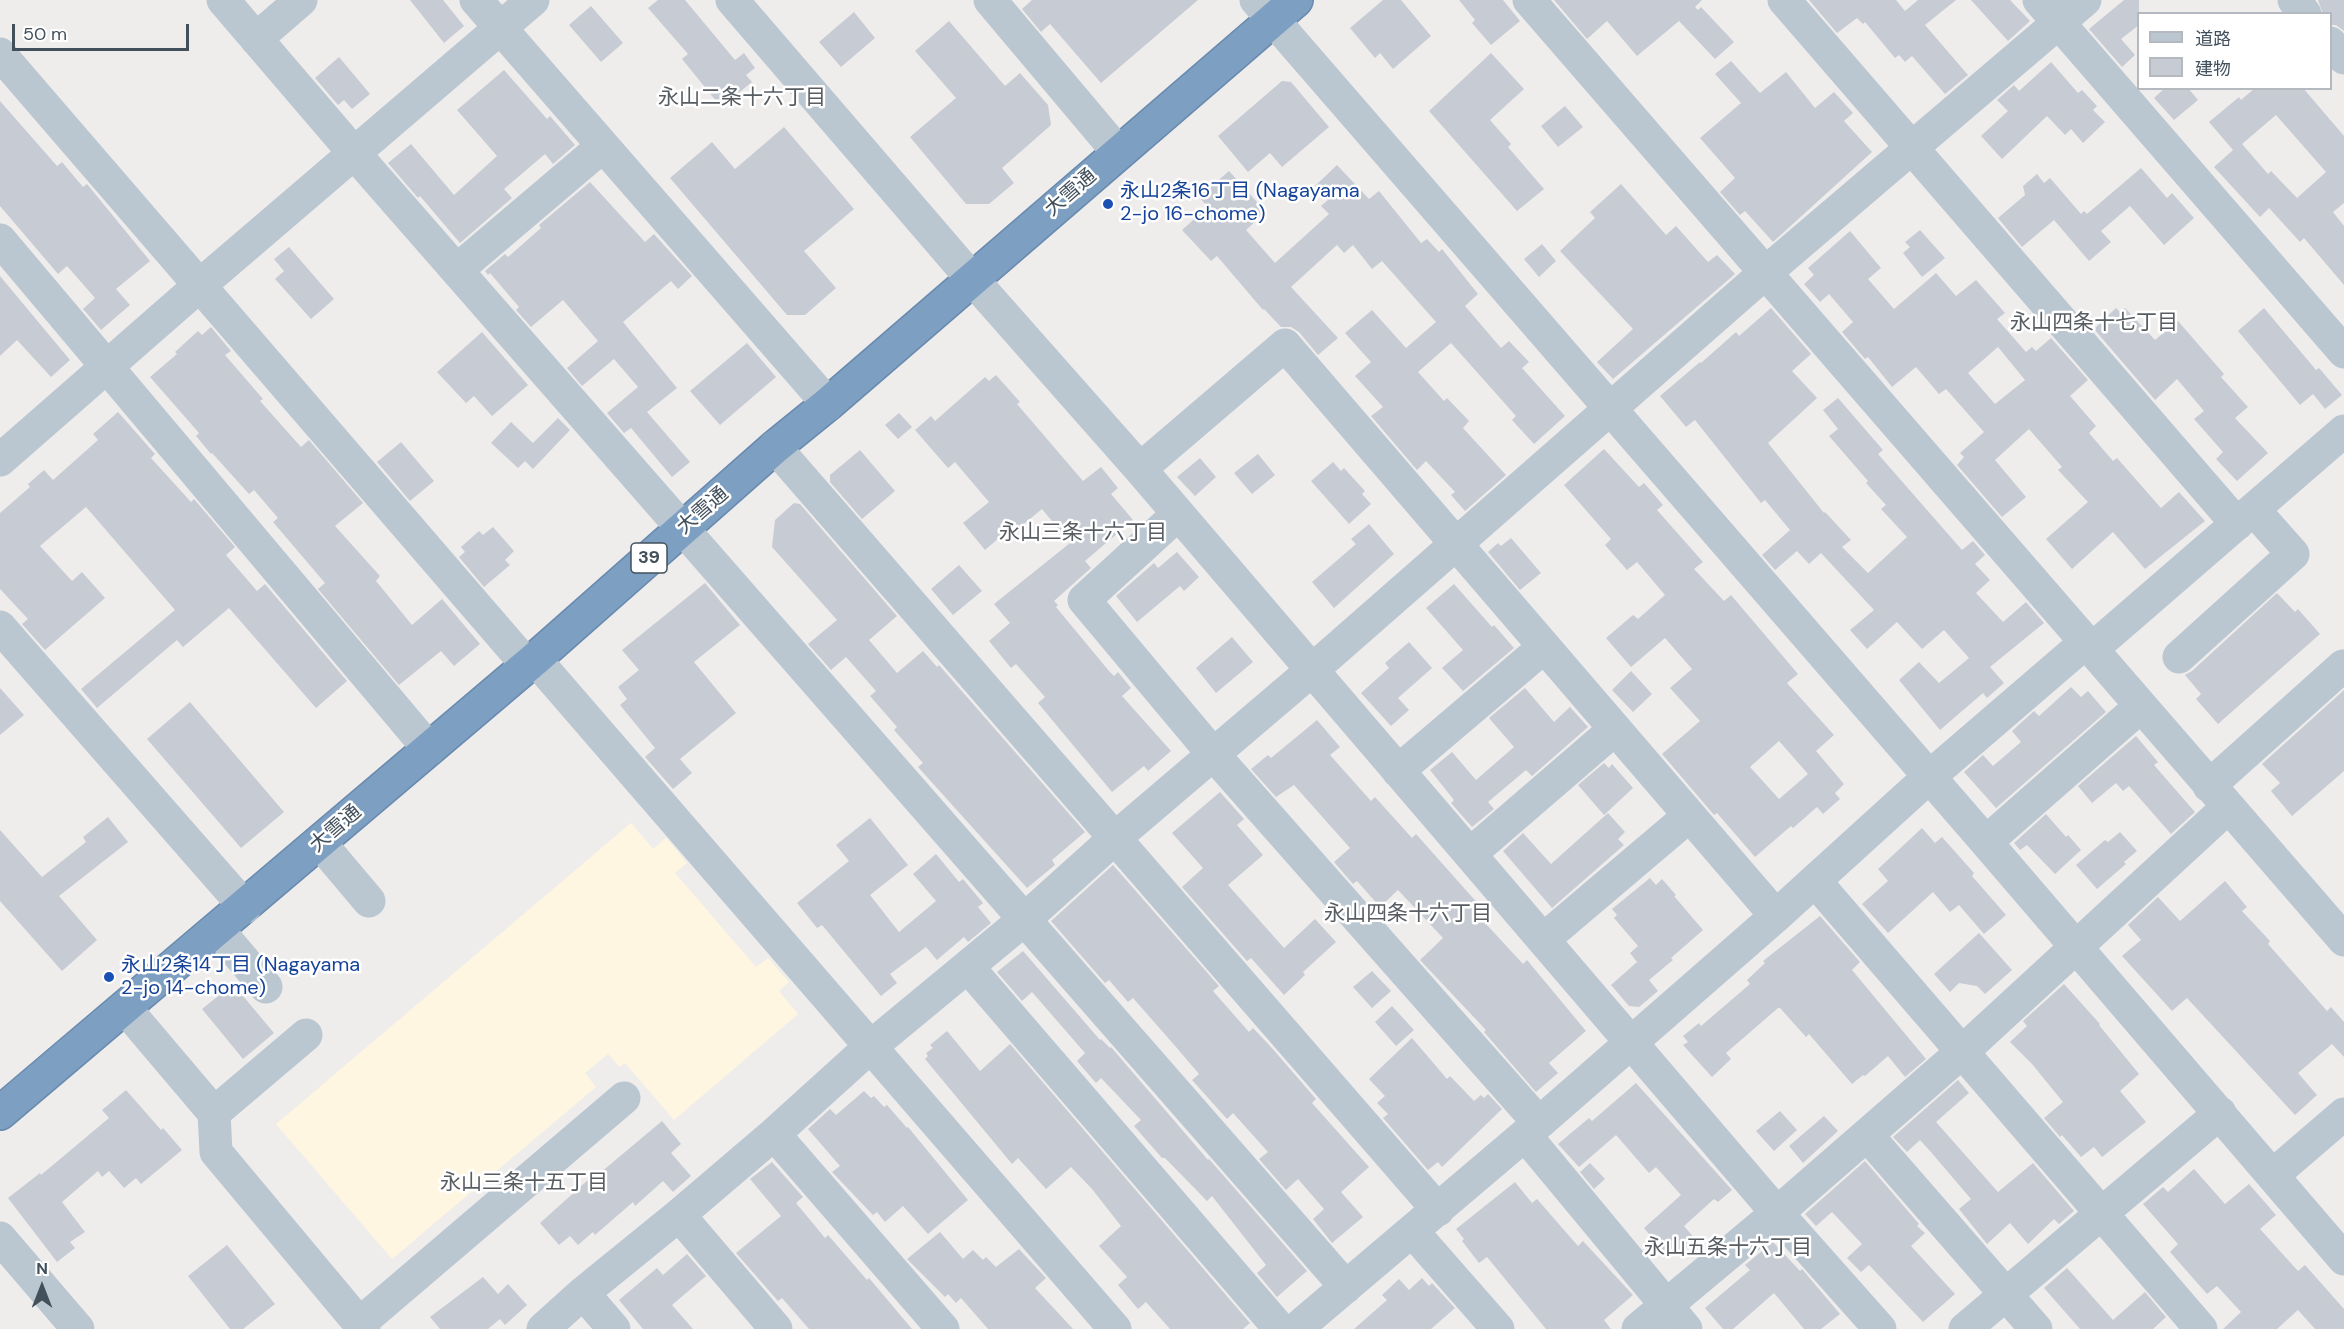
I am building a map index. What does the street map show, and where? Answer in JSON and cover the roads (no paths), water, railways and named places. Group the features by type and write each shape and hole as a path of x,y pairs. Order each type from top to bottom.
{"highway":[{"name":"大雪通","path":"0,1113 320,843 531,662 775,447 973,280 1118,152 1275,7"}],"street":[{"path":"223,0 682,529 1346,1287"},
{"path":"256,39 301,0"},
{"path":"476,0 828,404"},
{"path":"0,460 532,0"},
{"path":"732,0 973,280 1140,469 1177,515 1632,1041 1777,1213 1880,1329"},
{"path":"990,0 1118,152"},
{"path":"1529,0 2344,940"},
{"path":"1784,0 1911,148 2246,517 2293,554 2179,657"},
{"path":"543,1329 774,1134 869,1048 1025,919 1115,838 1311,671 1455,543 1911,148 2049,11 2085,0"},
{"path":"2294,0 2303,12"},
{"path":"1275,7 1611,410 2344,1259"},
{"path":"2049,11 2344,352"},
{"path":"2332,44 2344,58"},
{"path":"0,54 199,286 1115,1329"},
{"path":"457,270 603,146"},
{"path":"0,240 429,749"},
{"path":"1140,469 1285,345 1776,916"},
{"path":"968,967 1298,1327 1532,1129 1776,916 1929,777 2246,517 2344,431"},
{"path":"775,447 1438,1210"},
{"path":"1177,515 1084,600 1532,1129 1675,1317"},
{"path":"0,627 245,907"},
{"path":"1398,771 1544,647"},
{"path":"1638,1329 1675,1317 1777,1213 1962,1052 2077,947 2343,666"},
{"path":"1986,842 2141,706"},
{"path":"1470,854 1615,729"},
{"path":"1544,939 1689,816"},
{"path":"320,843 369,901"},
{"path":"1815,881 2201,1329"},
{"path":"218,930 266,987"},
{"path":"125,1008 214,1113 216,1152 361,1326 624,1098"},
{"path":"214,1113 306,1035"},
{"path":"1965,1329 2220,1113"},
{"path":"2273,1175 2344,1114"},
{"path":"774,1134 943,1329"},
{"path":"1867,1135 2036,1329"},
{"path":"679,1215 776,1329"},
{"path":"1413,1232 1498,1329"},
{"path":"0,1238 78,1329"},
{"path":"583,1293 614,1329"}],"place":[{"name":"永山2条16丁目 (Nagayama 2-jo 16-chome)","path":"1108,204"},
{"name":"永山2条14丁目 (Nagayama 2-jo 14-chome)","path":"109,977"}],"district":[{"name":"永山二条十六丁目","path":"742,98"},
{"name":"永山四条十七丁目","path":"2094,323"},
{"name":"永山三条十六丁目","path":"1083,533"},
{"name":"永山四条十六丁目","path":"1408,914"},
{"name":"永山三条十五丁目","path":"524,1183"},
{"name":"永山五条十六丁目","path":"1728,1248"}]}
